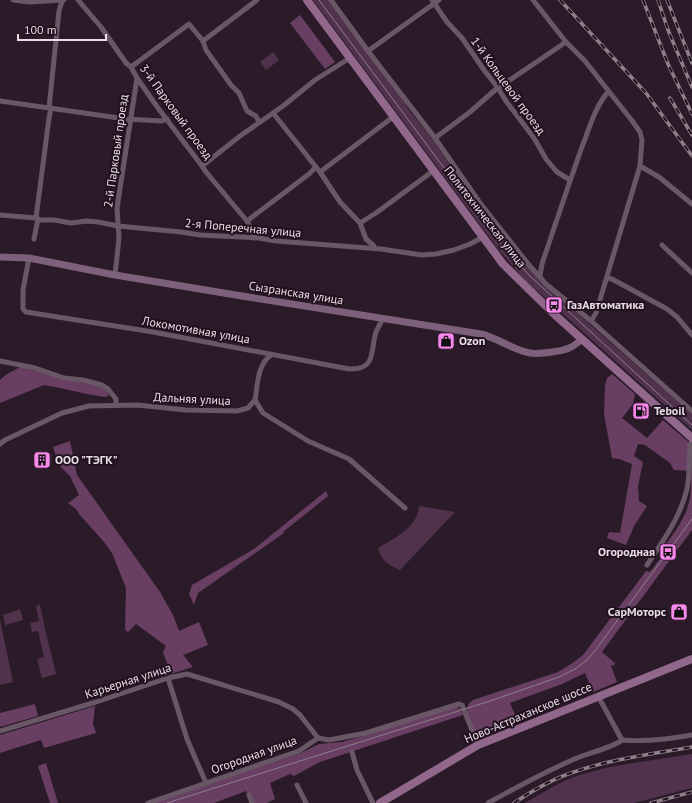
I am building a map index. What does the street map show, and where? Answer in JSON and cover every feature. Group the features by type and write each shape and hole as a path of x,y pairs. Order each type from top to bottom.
{"main road":[{"name":"Политехническая улица","path":"307,0 503,264 521,283 692,438"},
{"name":"Ново-Астраханское шоссе","path":"380,803 478,744 692,659"}],"street":[{"path":"13,0 29,2 63,0 59,11 49,118 34,239"},
{"name":"3-й Парковый проезд","path":"78,0 101,27 126,63 131,67 137,78 206,172 246,221 253,232 254,238"},
{"path":"204,41 257,0"},
{"path":"330,0 435,138 480,203 529,265 546,284 591,321 692,411"},
{"path":"532,0 566,42 585,61 608,92 634,122 640,132 642,140 640,166 596,313 591,321"},
{"path":"368,51 435,1"},
{"name":"1-й Кольцевой проезд","path":"435,1 447,22 462,38 534,138 546,159 557,172 570,180"},
{"path":"131,67 189,24 204,41 206,50 231,85 239,93 247,111 256,116 260,122"},
{"path":"435,138 470,112 498,88 566,42"},
{"path":"202,166 283,106 315,80 350,58"},
{"name":"2-й Парковый проезд","path":"115,275 119,238 117,208 137,78"},
{"path":"540,276 542,264 570,180 597,110 608,92"},
{"path":"0,101 130,120 162,122 167,119"},
{"path":"273,113 320,172 340,202 360,223 366,239 375,249"},
{"path":"320,172 393,117"},
{"path":"640,166 646,168 659,177 692,204"},
{"path":"246,221 309,174 316,167"},
{"path":"360,223 434,171"},
{"name":"2-я Поперечная улица","path":"0,215 71,223 87,221 98,222 118,226 200,235 254,238 375,249 422,255 436,254 459,248 483,237"},
{"path":"662,245 692,273"},
{"name":"Сызранская улица","path":"0,257 29,258 115,275 491,336 514,348 531,354 566,350 573,347 582,339"},
{"name":"Локомотивная улица","path":"29,258 23,290 23,309 26,312 153,332 349,369 358,369 366,366 371,359 376,331 383,318"},
{"path":"607,278 612,279 667,309 677,317 692,335"},
{"path":"271,355 265,359 261,365 255,400 262,412 308,441 349,459 405,508"},
{"path":"0,361 35,368 64,378 83,380 102,385 108,389 116,399 116,405"},
{"name":"Дальняя улица","path":"0,444 5,440 62,413 89,406 116,405 237,411 248,408 255,400"},
{"path":"647,566 669,532 680,510 688,487 690,445 692,442"},
{"name":"Карьерная улица","path":"0,731 96,702 168,678 187,674 279,702 293,709 300,715 318,738"},
{"path":"168,678 187,739 206,783"},
{"path":"598,696 622,740"},
{"path":"318,738 329,740 366,733 459,704 462,705 478,744"},
{"path":"488,803 554,768 618,743 622,740 669,739 692,735"},
{"name":"Огородная улица","path":"148,803 299,751 318,738"},
{"path":"352,752 357,770 373,803"},
{"path":"297,785 306,803"},
{"path":"249,795 252,803"}],"shaded area":[{"path":"313,0 329,0 403,99 408,109 432,138 468,189 546,286 692,414 692,430 525,280 499,250"},
{"path":"300,15 335,62 325,69 290,23"},
{"path":"273,52 279,60 266,70 260,62"},
{"path":"20,367 101,387 107,391 109,396 104,397 44,385 0,403 0,380 7,374"},
{"path":"612,374 635,394 633,404 622,418 647,438 663,420 692,445 692,530 602,652 616,664 611,666 617,682 593,692 585,673 562,684 510,703 518,722 482,736 470,723 467,709 468,705 473,700 558,672 583,655 646,571 650,572 663,555 660,552 676,530 686,512 690,497 691,471 674,470 670,463 645,445 638,444 634,456 643,462 638,486 639,501 647,506 634,526 626,545 607,538 609,532 620,533 632,464 612,458 604,414 605,385 607,378"},
{"path":"70,441 77,475 160,592 173,615 179,631 199,622 208,645 183,655 193,667 171,674 163,652 166,646 136,624 128,632 125,630 126,588 112,553 76,509 68,503 79,495 70,476 59,465 53,447"},
{"path":"326,491 328,496 283,532 284,533 198,593 194,605 189,594 192,585 254,549"},
{"path":"419,506 455,512 400,570 383,559 378,548 398,536 410,526 415,520"},
{"path":"40,605 45,628 42,629 45,629 56,674 42,678 37,659 44,657 38,631 32,632 30,623 39,621 36,606"},
{"path":"20,609 23,620 5,625 3,615"},
{"path":"0,620 13,682 0,685"},
{"path":"35,704 38,716 0,727 0,713"},
{"path":"95,706 93,724 96,733 44,748 41,740 0,753 0,735"},
{"path":"455,707 460,708 463,715 320,762 294,776 290,774 270,783 275,799 267,803 251,803 246,791 214,803 152,803 301,753 319,744 342,742"},
{"path":"692,754 692,788 634,803 525,803 571,778 585,773 631,763"},
{"path":"46,763 58,803 50,803 38,766"}],"tram line":[{"path":"319,0 503,247 530,276 692,425"},
{"path":"167,803 490,701 559,677 575,669 587,660 597,648 692,519"}],"railway":[{"path":"560,0 646,93 692,156"},
{"path":"643,0 668,64 692,114"},
{"path":"658,0 668,30 692,87"},
{"path":"667,0 692,63"},
{"path":"670,98 692,135"},
{"path":"514,803 548,782 586,768 631,757 692,747"},
{"path":"651,803 692,792"}],"place":[{"name":"ГазАвтоматика","path":"554,305"},
{"name":"Ozon","path":"446,341"},
{"name":"Teboil","path":"641,411"},
{"name":"ООО \"ТЭГК\"","path":"42,460"},
{"name":"Огородная","path":"668,552"},
{"name":"СарМоторс","path":"679,612"}]}
